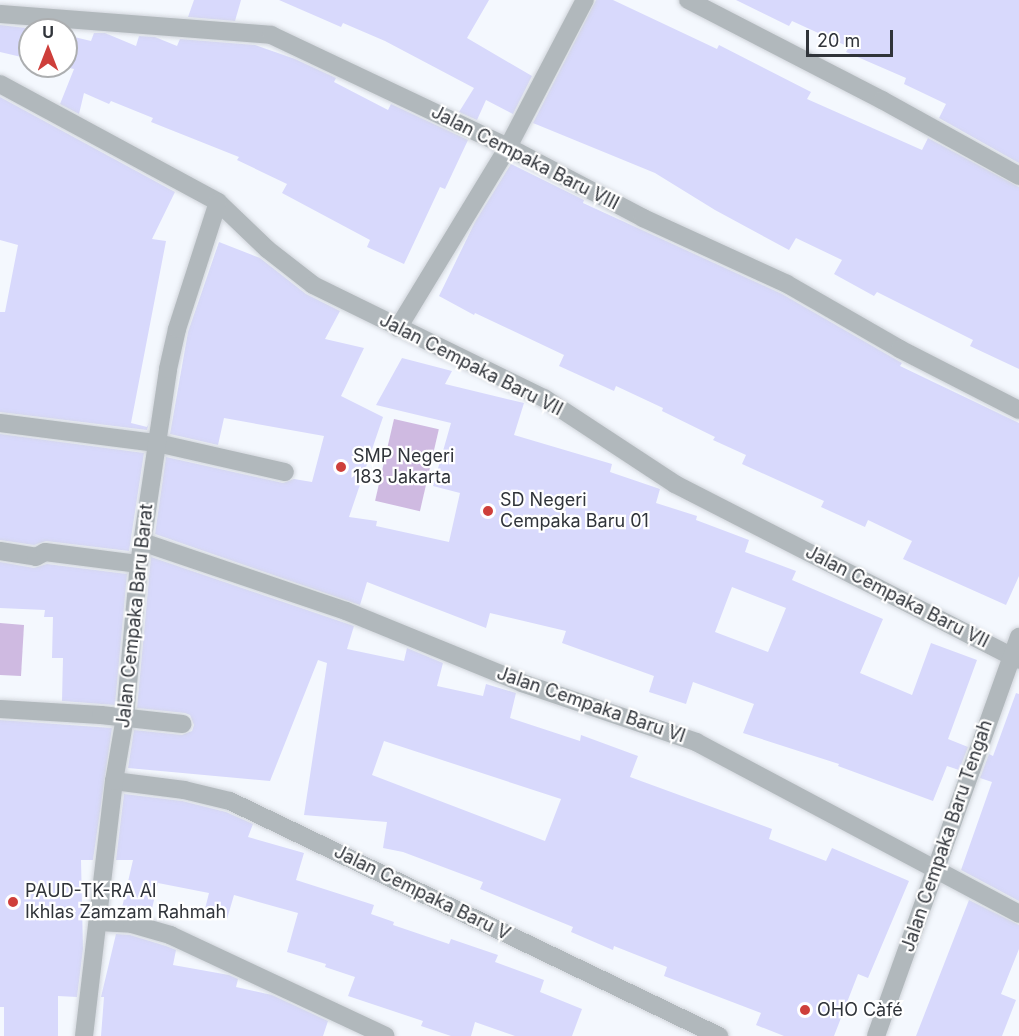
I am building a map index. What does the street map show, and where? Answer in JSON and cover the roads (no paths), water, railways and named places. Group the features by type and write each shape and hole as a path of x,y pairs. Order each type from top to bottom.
{"street":[{"path":"398,328 508,147 585,0"},
{"path":"688,0 882,100 1019,176"},
{"name":"Jalan Cempaka Baru VIII","path":"0,14 272,35 508,147 643,218 787,284 900,348 1019,410"},
{"name":"Jalan Cempaka Baru VII","path":"0,84 218,202 267,249 313,285 544,398 675,484 1015,657"},
{"name":"Jalan Cempaka Baru Barat","path":"84,1036 114,781 125,717 139,564 157,443 177,329 218,202"},
{"path":"0,423 157,443 285,472"},
{"name":"Jalan Cempaka Baru VI","path":"142,542 346,611 522,683 696,742 1019,914"},
{"path":"0,551 36,557 45,552 139,564"},
{"name":"Jalan Cempaka Baru Tengah","path":"876,1036 1015,657 1019,637"},
{"path":"0,709 125,717 183,724"},
{"name":"Jalan Cempaka Baru V","path":"114,781 184,790 230,801 719,1036"},
{"path":"98,922 132,924 170,934 386,1036"}],"place":[{"name":"SMP Negeri 183 Jakarta","path":"341,467"},
{"name":"SD Negeri Cempaka Baru 01","path":"488,511"},
{"name":"PAUD-TK-RA Al Ikhlas Zamzam Rahmah","path":"13,902"},
{"name":"OHO Càfé","path":"805,1010"}]}
